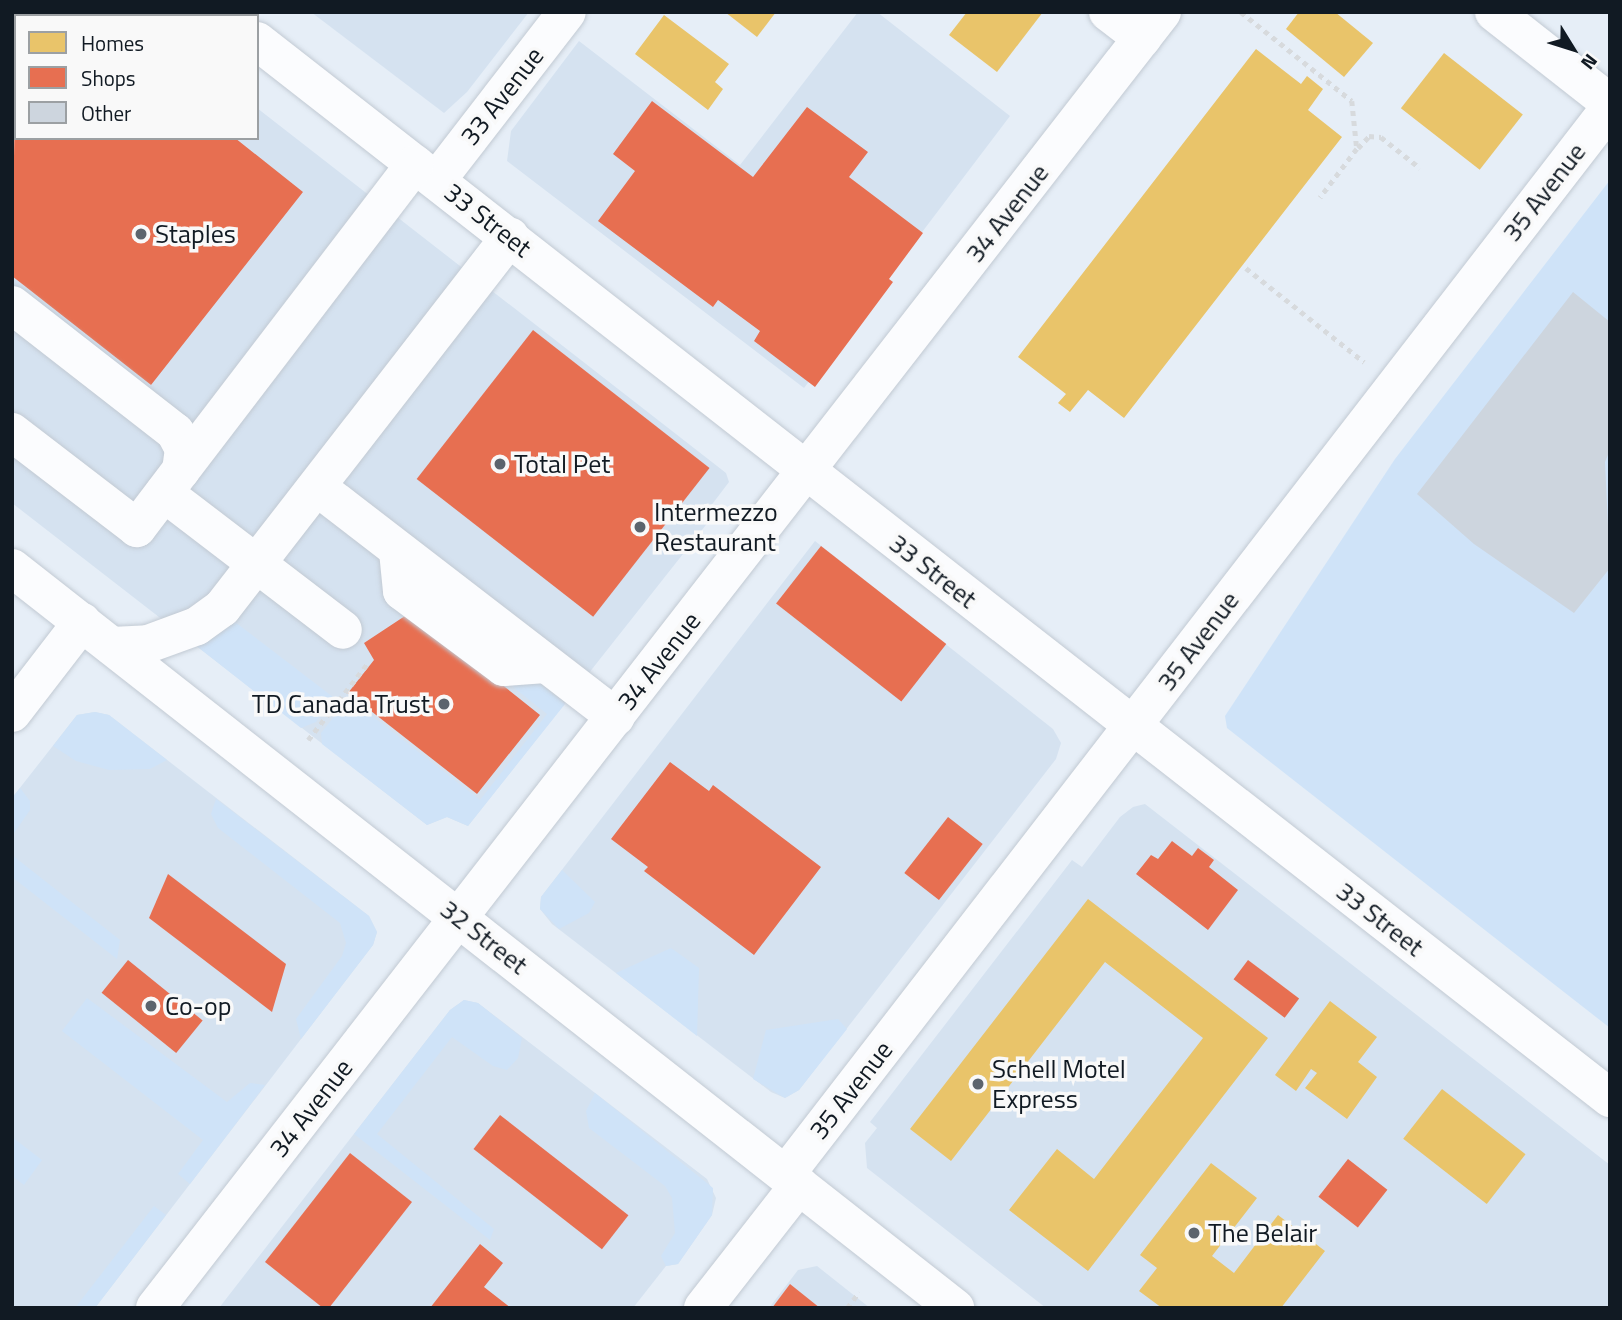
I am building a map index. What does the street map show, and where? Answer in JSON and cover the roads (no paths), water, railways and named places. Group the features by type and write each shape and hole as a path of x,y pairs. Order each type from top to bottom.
{"main road":[{"name":"33 Avenue","path":"12,432 137,528 426,172 567,12"},
{"path":"1108,12 1152,25"},
{"path":"1494,12 1610,106"},
{"name":"34 Avenue","path":"155,1308 1152,25"},
{"name":"33 Street","path":"259,43 1610,1098"},
{"name":"35 Avenue","path":"703,1308 792,1179 1133,725 1610,106"},
{"path":"112,646 148,644 197,626 222,608 510,237"},
{"path":"12,305 175,432 184,449 172,482 257,564 343,630"},
{"path":"317,487 615,717"},
{"name":"32 Street","path":"12,568 955,1308"},
{"path":"12,713 82,622"}],"place":[{"name":"Staples","path":"141,234"},
{"name":"Total Pet","path":"500,464"},
{"name":"Intermezzo Restaurant","path":"640,527"},
{"name":"TD Canada Trust","path":"444,704"},
{"name":"Co-op","path":"151,1006"},
{"name":"Schell Motel Express","path":"978,1084"},
{"name":"The Belair","path":"1194,1233"}]}
